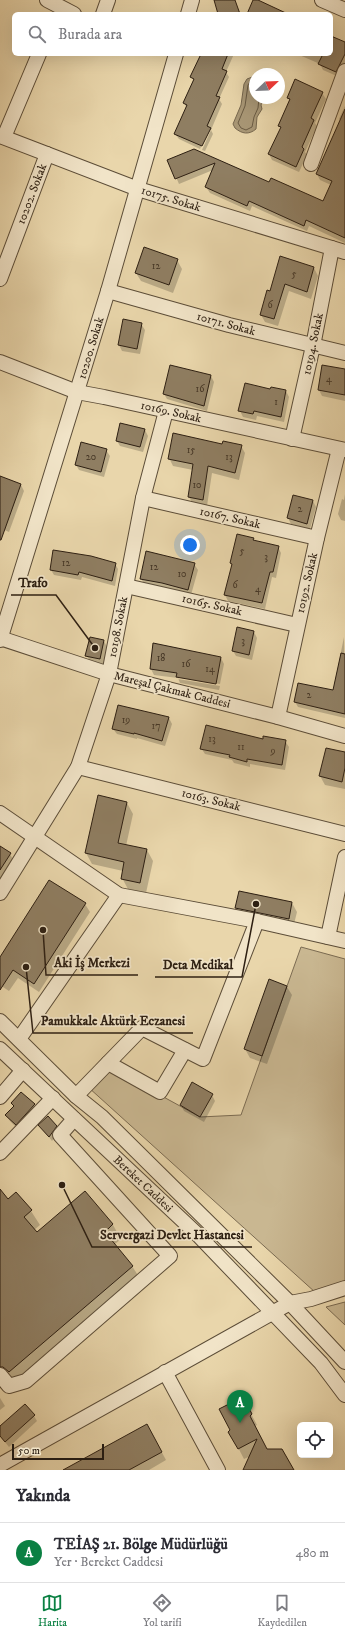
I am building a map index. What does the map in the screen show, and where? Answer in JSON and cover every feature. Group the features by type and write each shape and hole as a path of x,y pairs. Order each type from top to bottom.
{"street":[{"path":"47,0 58,10"},
{"path":"104,12 108,0"},
{"path":"189,12 192,0"},
{"path":"322,0 345,10"},
{"path":"2,136 38,56"},
{"name":"10200. Sokak","path":"0,639 108,291 175,56"},
{"path":"311,164 345,72"},
{"name":"10175. Sokak","path":"2,136 138,189 339,250"},
{"name":"10202. Sokak","path":"0,279 47,154"},
{"name":"10194. Sokak","path":"292,439 313,346 339,250"},
{"name":"10171. Sokak","path":"108,291 313,346 345,353"},
{"name":"10169. Sokak","path":"0,362 77,392 342,449"},
{"name":"10198. Sokak","path":"0,893 78,767 109,674 143,498 166,411"},
{"name":"10192. Sokak","path":"278,717 317,538 342,449"},
{"name":"10167. Sokak","path":"143,498 317,538"},
{"name":"10165. Sokak","path":"126,586 298,625"},
{"name":"Mareşal Çakmak Caddesi","path":"0,639 109,674 278,717 345,736"},
{"name":"10163. Sokak","path":"78,767 345,834"},
{"path":"0,813 119,895 257,921 345,940"},
{"path":"328,937 345,857"},
{"path":"19,1039 119,895"},
{"path":"76,1096 142,1028 203,1059 257,921"},
{"name":"Bereket Caddesi","path":"0,1021 76,1096 102,1117 290,1303 345,1362"},
{"name":"Bereket Caddesi","path":"0,1049 197,1234 321,1363 345,1395"},
{"path":"108,1063 160,1092 186,1050"},
{"path":"0,1097 23,1070"},
{"path":"0,1153 53,1098"},
{"path":"0,1375 9,1386 26,1381 170,1256 60,1135 74,1119"},
{"path":"0,1465 290,1303 311,1300 345,1288"},
{"path":"165,1372 218,1470"}],"shaded area":[{"path":"301,947 345,959 345,1284 316,1293 88,1087 109,1067 200,1117 241,1115"},
{"path":"345,1302 345,1325 326,1307"}],"water":[{"path":"249,78 249,104 261,104 262,109 257,117 256,129 248,133 243,133 235,128 233,124 241,105 244,84"}],"building":[{"path":"214,0 235,0 239,12 217,12"},
{"path":"253,0 258,0 284,12 248,12"},
{"path":"333,37 345,42 345,54 336,72 318,64 322,56 333,56"},
{"path":"200,56 227,56 222,69 227,71 216,96 220,97 207,126 211,128 202,146 174,134 187,105 183,103 194,79 190,77"},
{"path":"295,79 323,92 311,118 314,120 302,147 304,149 296,167 268,154 281,127 278,126 290,99 287,98"},
{"path":"345,109 345,238 306,220 304,226 249,201 247,206 205,187 215,163 175,179 167,160 194,149 269,182 271,178 323,201 332,181 316,174"},
{"path":"144,247 178,259 169,285 135,273"},
{"path":"280,256 314,267 307,292 285,284 274,319 260,315 267,290 270,291"},
{"path":"123,319 142,323 137,349 118,345"},
{"path":"170,365 211,375 204,406 163,394"},
{"path":"322,365 345,369 345,395 318,390"},
{"path":"245,383 270,389 271,387 286,390 281,417 254,411 253,414 238,411"},
{"path":"120,423 145,429 140,447 116,441"},
{"path":"173,433 222,444 223,441 242,445 235,473 208,466 203,500 188,497 193,464 168,459"},
{"path":"81,442 107,449 101,472 75,465"},
{"path":"0,476 21,484 1,540 0,540"},
{"path":"293,495 313,500 307,524 287,518"},
{"path":"237,534 254,538 253,540 279,546 273,572 270,572 262,603 224,595 232,564 230,563"},
{"path":"53,550 91,556 116,563 112,581 79,572 78,575 50,570"},
{"path":"146,551 195,563 188,590 140,579"},
{"path":"237,627 254,631 249,655 232,651"},
{"path":"90,637 104,640 100,659 85,656"},
{"path":"153,643 221,657 216,684 176,677 177,673 150,669"},
{"path":"341,653 345,654 345,714 294,702 298,683 333,690"},
{"path":"118,705 169,717 162,741 134,733 112,729"},
{"path":"206,725 263,739 263,736 286,740 282,765 247,759 247,762 229,757 230,755 200,749"},
{"path":"326,748 345,752 345,768 342,782 319,776"},
{"path":"98,795 127,802 118,843 147,849 140,883 121,879 124,862 85,853"},
{"path":"0,846 11,853 0,870"},
{"path":"49,880 86,903 34,984 13,970 0,990 0,957"},
{"path":"239,891 292,902 289,919 235,908"},
{"path":"269,979 287,986 262,1056 244,1049"},
{"path":"192,1082 213,1094 200,1117 180,1105"},
{"path":"21,1092 35,1104 16,1125 5,1115 14,1106 11,1103"},
{"path":"48,1116 57,1126 49,1137 38,1125"},
{"path":"0,1189 8,1199 16,1192 32,1210 24,1217 37,1232 85,1191 113,1224 105,1232 133,1266 9,1372 3,1367 0,1367"},
{"path":"243,1397 252,1414 250,1416 267,1449 282,1449 294,1470 243,1470 257,1439 238,1449 228,1432 230,1430 219,1409"},
{"path":"25,1404 35,1415 5,1442 0,1436 0,1426"},
{"path":"147,1424 162,1452 129,1470 63,1470"}],"place":[{"name":"Trafo","path":"95,648"},
{"name":"Deta Medikal","path":"256,904"},
{"name":"Aki İş Merkezi","path":"43,930"},
{"name":"Pamukkale Aktürk Eczanesi","path":"26,967"},
{"name":"Servergazi Devlet Hastanesi","path":"62,1185"},
{"name":"TEİAŞ 21. Bölge Müdürlüğü","path":"240,1423"}]}
